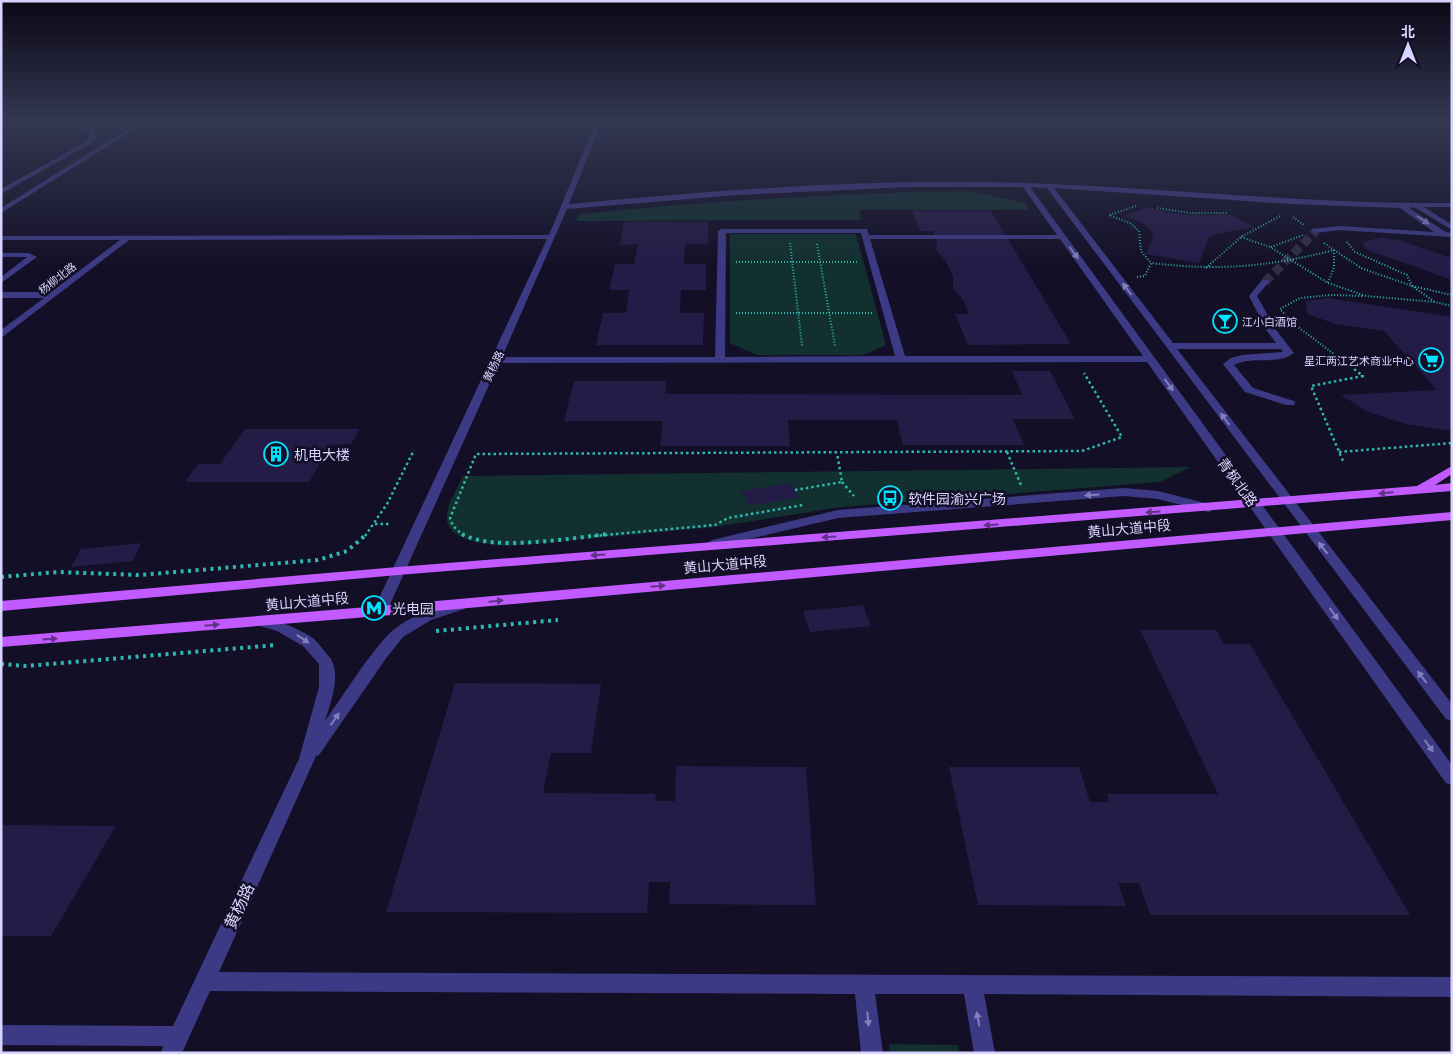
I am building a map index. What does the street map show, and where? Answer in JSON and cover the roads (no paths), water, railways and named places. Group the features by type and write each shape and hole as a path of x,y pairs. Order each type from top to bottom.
{"main road":[{"path":"1421,489 1452,469"},
{"name":"黄山大道中段","path":"1,606 398,571 1209,508 1452,487"},
{"name":"黄山大道中段","path":"1,642 380,611 1452,516"},
{"path":"1421,519 1452,523"}],"street":[{"path":"1,192 43,168"},
{"path":"1,211 70,168"},
{"name":"黄杨路","path":"380,611 552,237 580,168"},
{"path":"565,206 665,197 854,186 1025,185 1349,205 1452,205"},
{"name":"青枫北路","path":"1025,185 1452,778"},
{"name":"青枫北路","path":"1049,186 1308,529 1452,715"},
{"path":"10,187 39,187"},
{"path":"1402,206 1448,235"},
{"path":"1417,206 1452,228"},
{"path":"1431,206 1452,219"},
{"path":"1312,232 1339,228 1448,235"},
{"path":"720,360 722,231 864,231 901,359"},
{"path":"1,238 552,237"},
{"path":"866,237 1062,237"},
{"name":"杨柳北路","path":"1,334 126,239"},
{"path":"1,255 29,255 33,257 1,281"},
{"path":"1265,282 1253,296 1272,331 1289,353 1277,358 1237,358 1228,364 1250,390 1290,403"},
{"path":"1,295 54,295"},
{"path":"1170,346 1285,346"},
{"path":"496,360 1150,359"},
{"path":"700,547 824,517 847,514 1124,492 1158,495 1209,508"},
{"path":"307,759 382,652 398,634 426,617 471,603"},
{"path":"258,621 296,634 308,642 326,663 327,688 307,759"},
{"name":"黄杨路","path":"174,1044 307,759"},
{"path":"204,981 1452,987"},
{"path":"864,985 872,1053"},
{"path":"972,986 985,1053"},
{"path":"1,1036 174,1044"}],"tunnel":[{"path":"1265,282 1316,231"}],"place":[{"name":"江小白酒馆","path":"1225,321"},
{"name":"星汇两江艺术商业中心","path":"1431,360"},
{"name":"机电大楼","path":"276,454"},
{"name":"软件园渝兴广场","path":"890,498"},
{"name":"光电园","path":"374,608"}]}
